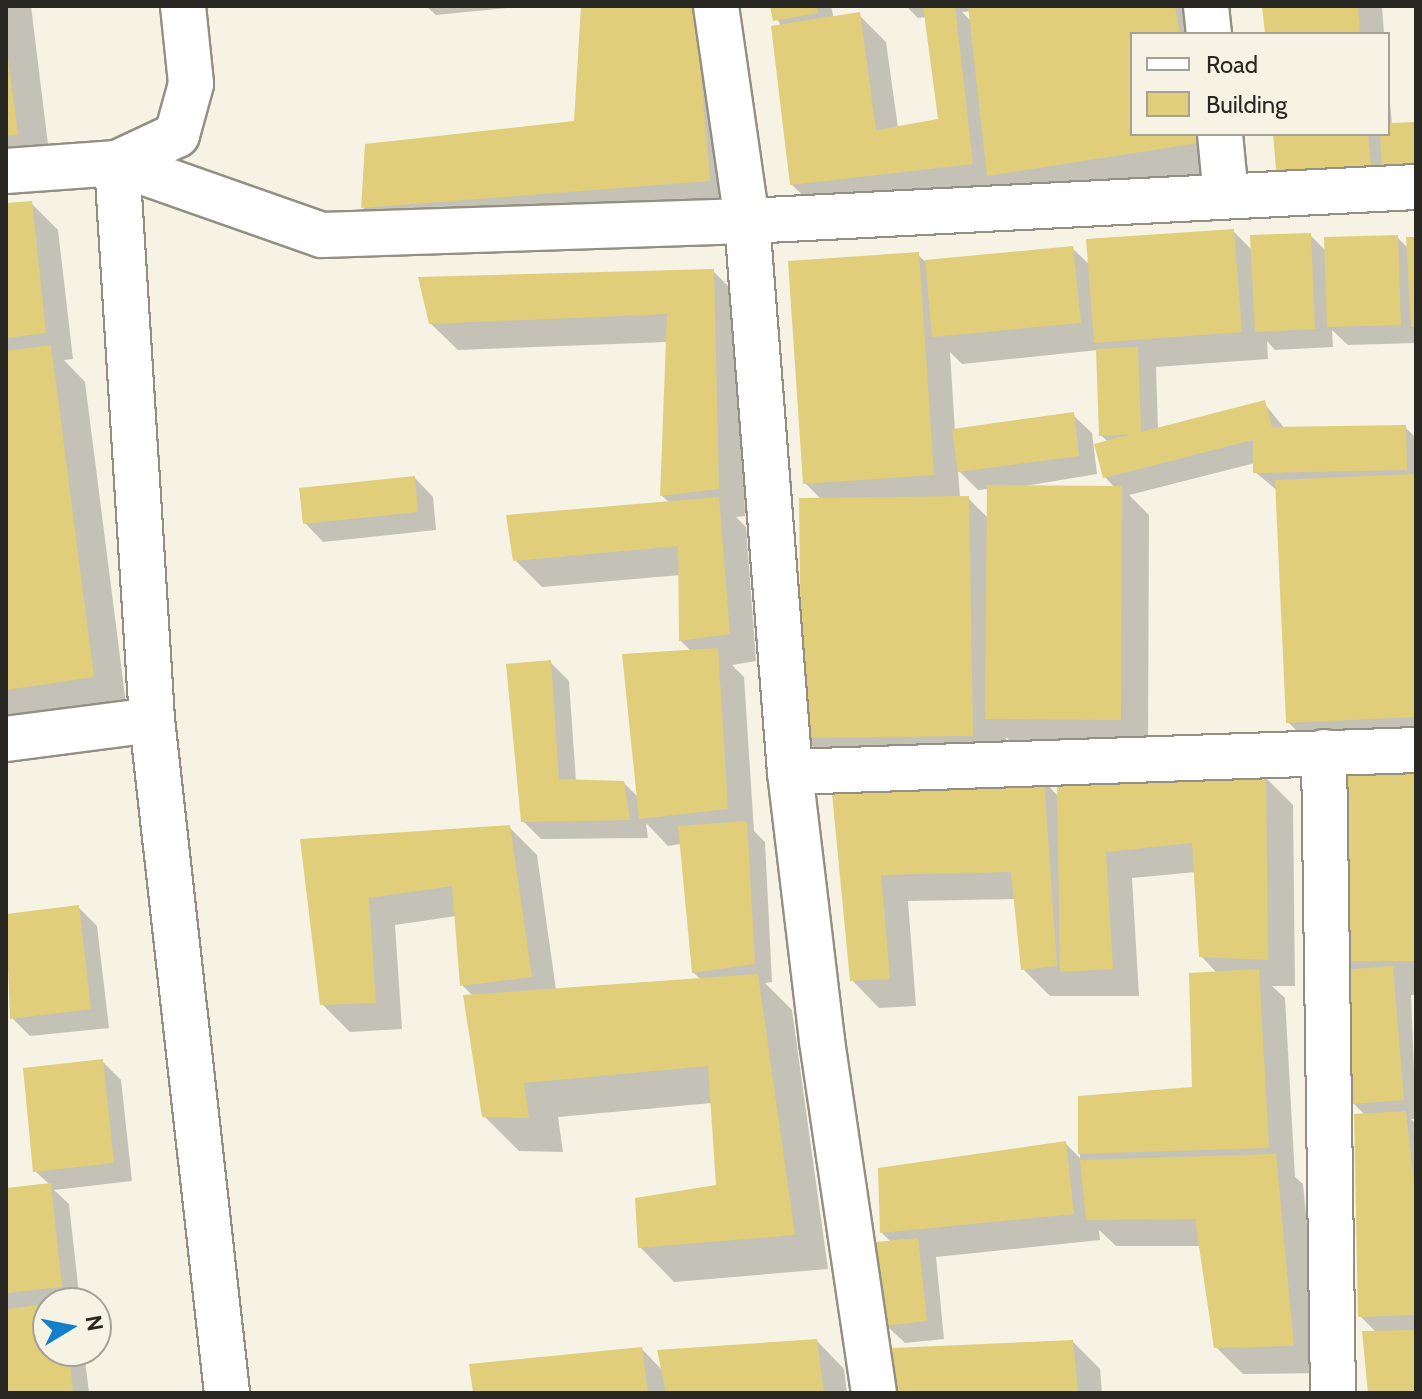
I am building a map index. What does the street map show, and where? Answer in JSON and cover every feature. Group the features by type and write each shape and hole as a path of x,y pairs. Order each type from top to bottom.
{"street":[{"path":"6,171 117,163 177,135 191,84 183,6"},
{"path":"716,6 747,221 790,772 822,1041 874,1393"},
{"path":"1206,6 1209,32"},
{"path":"1220,136 1226,196"},
{"path":"117,163 322,235 747,221 1416,187"},
{"path":"117,163 152,720 227,1393"},
{"path":"6,739 152,720"},
{"path":"790,772 1416,750"},
{"path":"1324,752 1333,1393"}],"building":[{"path":"581,6 695,6 710,181 361,208 365,144 574,121"},
{"path":"770,6 817,6 818,13 773,21"},
{"path":"923,6 955,6 973,164 790,185 771,26 860,12 876,130 938,119"},
{"path":"968,6 1175,6 1180,32 1130,32 1130,136 1197,136 1198,143 987,176"},
{"path":"1262,6 1358,6 1360,32 1265,32"},
{"path":"6,57 18,135 6,136"},
{"path":"1416,122 1416,171 1382,173 1380,136 1390,136 1390,123"},
{"path":"1273,136 1368,136 1372,173 1277,181"},
{"path":"32,201 46,333 6,338 6,203"},
{"path":"1234,229 1242,332 1094,343 1086,239"},
{"path":"1311,233 1315,329 1255,332 1250,235"},
{"path":"1398,235 1401,325 1327,327 1324,237"},
{"path":"1406,237 1416,237 1416,327 1411,327"},
{"path":"1073,246 1081,323 932,337 925,260"},
{"path":"919,252 934,475 803,484 788,261"},
{"path":"714,269 719,489 660,496 667,314 429,324 418,277"},
{"path":"51,345 94,677 6,690 6,351"},
{"path":"1138,347 1141,432 1265,400 1272,427 1406,425 1407,470 1253,473 1253,440 1103,478 1094,444 1131,434 1099,436 1096,349"},
{"path":"1074,412 1079,456 958,472 952,429"},
{"path":"1415,474 1416,717 1286,723 1275,480"},
{"path":"415,476 418,512 303,524 299,488"},
{"path":"987,485 1122,486 1121,720 985,719"},
{"path":"969,496 973,736 802,738 799,498"},
{"path":"719,497 730,634 679,641 678,546 513,561 506,515"},
{"path":"718,648 728,809 639,819 622,654"},
{"path":"551,660 559,779 624,781 630,820 521,822 506,664"},
{"path":"1416,771 1416,961 1336,961 1338,774"},
{"path":"1266,776 1268,960 1199,957 1192,843 1106,852 1113,969 1060,972 1057,781"},
{"path":"1044,779 1057,966 1021,970 1011,872 881,875 890,979 850,981 831,783"},
{"path":"747,821 755,964 692,973 678,826"},
{"path":"510,825 532,977 460,986 452,886 369,898 376,1003 320,1005 300,839"},
{"path":"79,905 91,1009 10,1019 6,914"},
{"path":"1393,966 1404,1100 1352,1104 1341,970"},
{"path":"1259,969 1269,1148 1078,1154 1078,1096 1192,1087 1189,973"},
{"path":"758,974 795,1235 638,1248 635,1198 716,1185 708,1066 524,1083 529,1118 482,1117 463,995"},
{"path":"103,1059 114,1163 33,1172 23,1068"},
{"path":"1406,1111 1416,1203 1416,1315 1358,1317 1354,1114"},
{"path":"1066,1141 1074,1214 880,1233 878,1168"},
{"path":"1276,1154 1294,1346 1214,1348 1195,1219 1086,1220 1080,1160"},
{"path":"51,1183 62,1287 32,1287 32,1290 6,1293 6,1188"},
{"path":"918,1238 927,1321 884,1326 875,1242"},
{"path":"32,1306 32,1367 71,1367 73,1393 6,1393 6,1309"},
{"path":"1416,1330 1416,1393 1368,1393 1362,1331"},
{"path":"817,1339 824,1393 666,1393 657,1350"},
{"path":"1073,1340 1078,1393 897,1391 892,1348"},
{"path":"642,1347 648,1393 473,1393 469,1364"}]}
